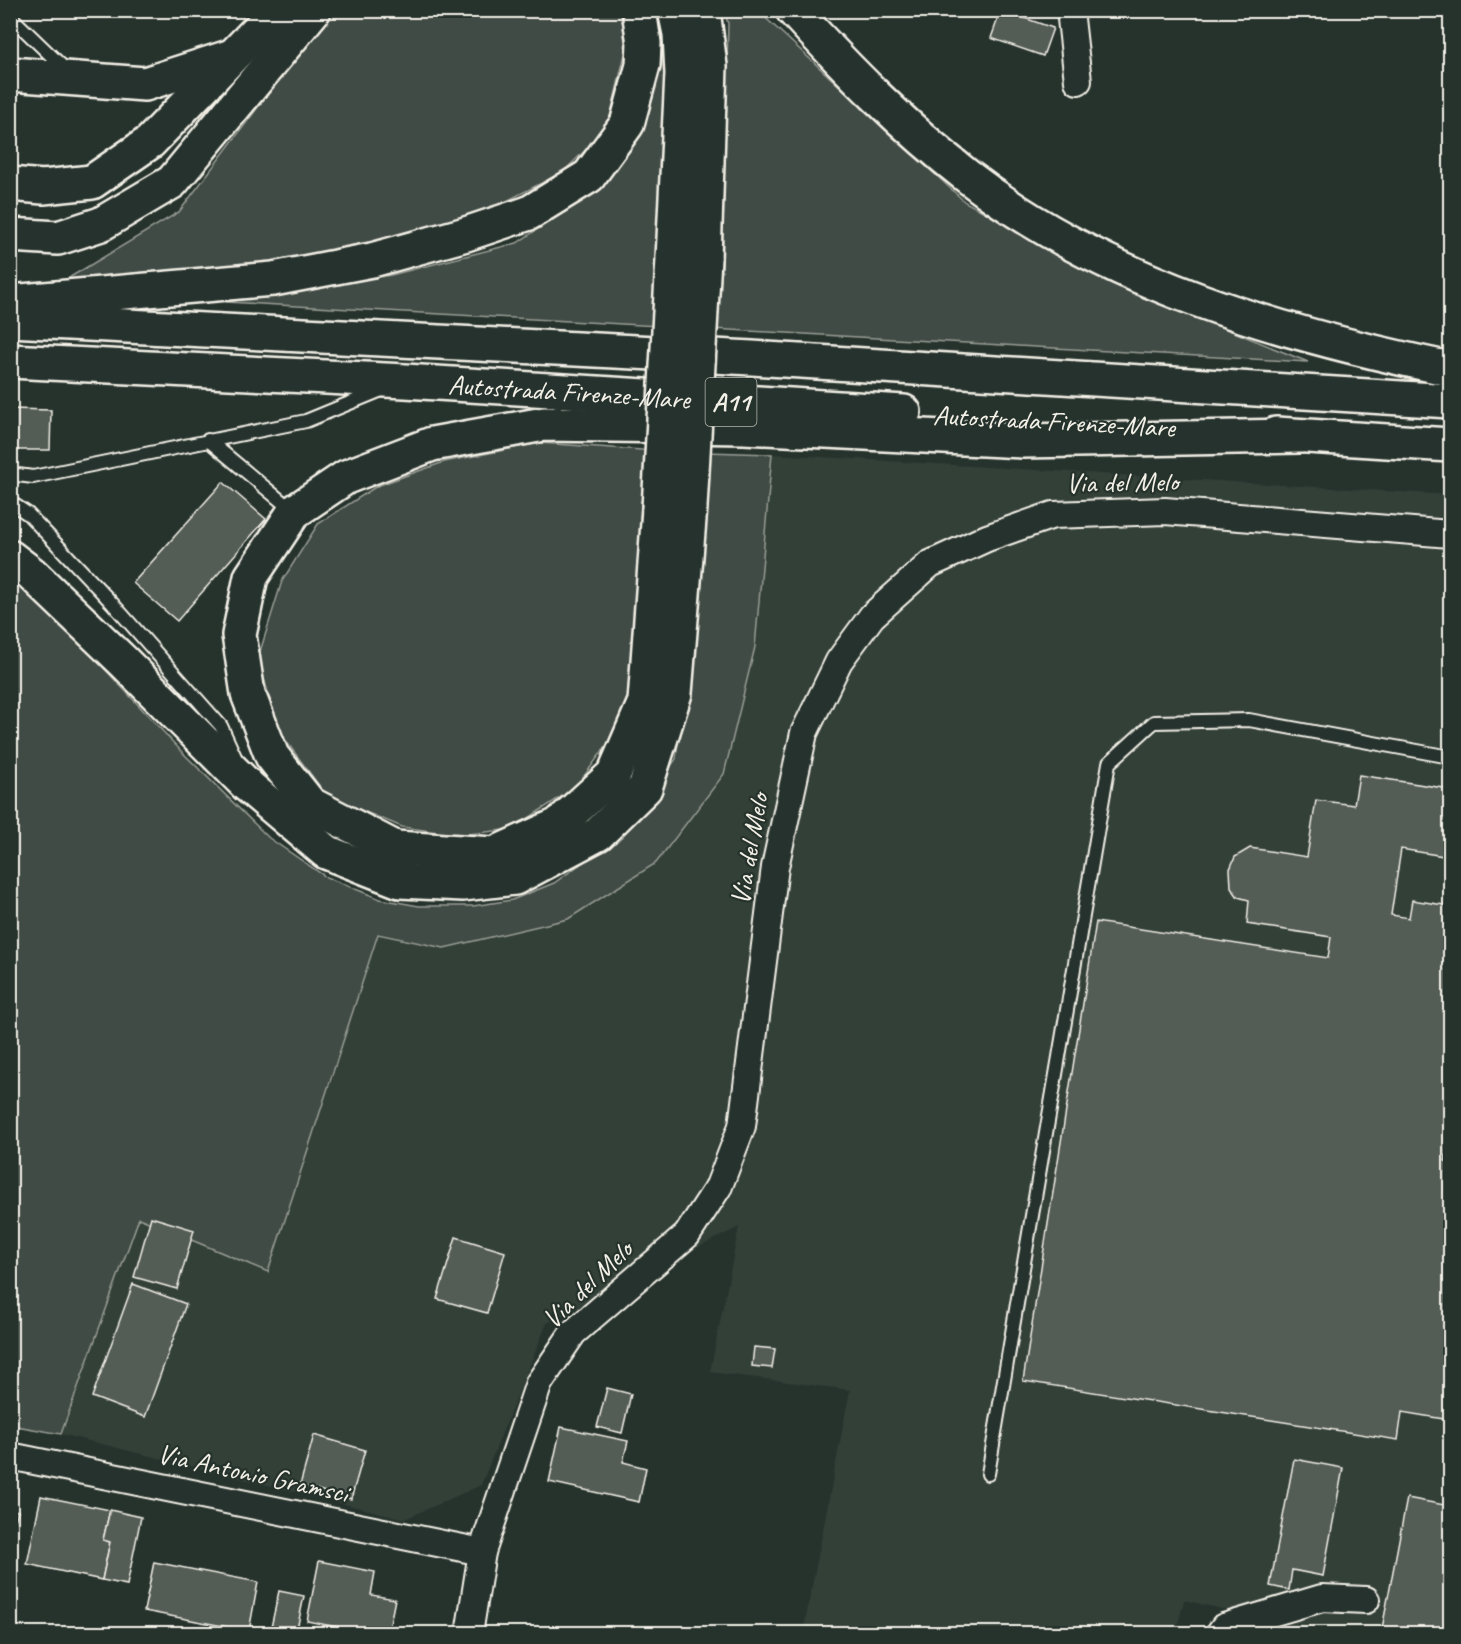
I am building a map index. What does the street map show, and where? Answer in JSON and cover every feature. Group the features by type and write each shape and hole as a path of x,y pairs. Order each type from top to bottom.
{"highway":[{"path":"10,184 43,187 92,182 150,142 277,10"},
{"path":"10,235 58,238 101,224 172,182 314,10"},
{"path":"10,302 273,279 372,260 466,234 529,213 589,176 627,124 644,65 644,43 639,10"},
{"path":"675,10 680,34 688,258"},
{"path":"10,557 31,573 124,662 249,786 326,852 400,881 463,884 515,878 598,834 645,788 675,693 674,508 688,258 710,66 703,10"},
{"path":"793,10 878,101 932,147 1008,204 1089,252 1146,280 1231,311 1335,342 1450,369"},
{"path":"10,74 145,84 231,56"},
{"name":"Autostrada Firenze-Mare","path":"10,320 752,358 1450,401"},
{"name":"Autostrada Firenze-Mare","path":"10,361 405,381 1450,445"},
{"path":"674,508 645,702 614,774 558,825 494,854 395,848 310,804 272,756 248,694 238,635 251,576 294,512 346,477 432,444 544,424 744,427 1023,441 1299,436"}],"street":[{"path":"1070,10 1078,81"},
{"name":"Via del Melo","path":"469,1634 482,1552 539,1383 573,1333 687,1235 719,1186 742,1126 775,867 804,733 839,661 872,616 930,564 987,538 1053,515 1165,511 1450,534"},
{"name":"Via Antonio Gramsci","path":"10,1455 482,1552"},
{"path":"1219,1634 1224,1627 1322,1598 1366,1600"}],"lane":[{"path":"10,16 74,78"},
{"path":"10,474 33,477 306,421 405,381"},
{"path":"207,440 294,512"},
{"path":"10,502 28,514 112,603 221,726 249,786"},
{"path":"988,1474 1109,763 1154,722 1249,720 1450,757"}],"shaded area":[{"path":"334,11 621,11 626,50 607,129 563,172 462,224 244,269 62,282 179,212 311,37"},
{"path":"724,11 758,11 965,202 1152,299 1308,362 226,302 391,275 517,243 607,182 654,93 658,52 668,54 657,272 722,272 728,23"},
{"path":"539,443 642,450 772,454 755,647 724,774 656,863 568,919 444,948 378,934 268,1272 139,1218 61,1434 11,1425 10,574 32,591 184,754 269,838 326,877 380,899 419,906 473,906 512,900 554,883 621,835 676,759 706,502 641,501 632,689 615,734 576,787 512,829 460,835 402,827 327,796 280,733 258,658 282,581 318,524 377,486 444,462"},
{"path":"772,454 1450,495 1450,1633 1324,1633 1184,1600 1176,1633 803,1633 850,1390 710,1372 739,1227 547,1323 481,1485 405,1519 61,1434 139,1218 268,1271 378,934 444,948 656,863 724,774 755,647"}],"building":[{"path":"1001,10 1053,28 1043,56 991,38"},
{"path":"10,409 51,410 50,450 10,450"},
{"path":"223,482 266,519 177,621 133,583"},
{"path":"1359,775 1450,789 1450,857 1401,849 1391,915 1409,918 1412,900 1450,906 1450,1123 1445,1161 1450,1162 1450,1420 1402,1412 1398,1440 1023,1381 1096,922 1328,958 1331,937 1247,924 1249,900 1238,897 1231,887 1230,869 1235,857 1250,848 1307,857 1316,800 1354,805"},
{"path":"151,1217 194,1230 177,1289 134,1277"},
{"path":"456,1237 505,1252 487,1313 437,1299"},
{"path":"133,1284 186,1304 145,1417 92,1397"},
{"path":"754,1347 775,1349 772,1368 752,1366"},
{"path":"607,1388 631,1394 622,1433 597,1427"},
{"path":"561,1427 628,1441 623,1462 646,1468 639,1502 549,1482"},
{"path":"314,1435 365,1450 351,1499 300,1485"},
{"path":"1294,1459 1343,1468 1323,1576 1292,1570 1289,1590 1270,1586"},
{"path":"41,1496 110,1510 103,1540 110,1542 102,1580 27,1564"},
{"path":"1407,1498 1450,1506 1450,1634 1381,1634"},
{"path":"10,1509 18,1511 10,1538"},
{"path":"110,1510 141,1517 127,1585 102,1580 110,1542 103,1540"},
{"path":"319,1561 375,1572 371,1595 395,1599 388,1634 370,1634 307,1621"},
{"path":"154,1562 258,1582 249,1631 144,1611"},
{"path":"279,1591 304,1596 296,1634 270,1632"}]}
